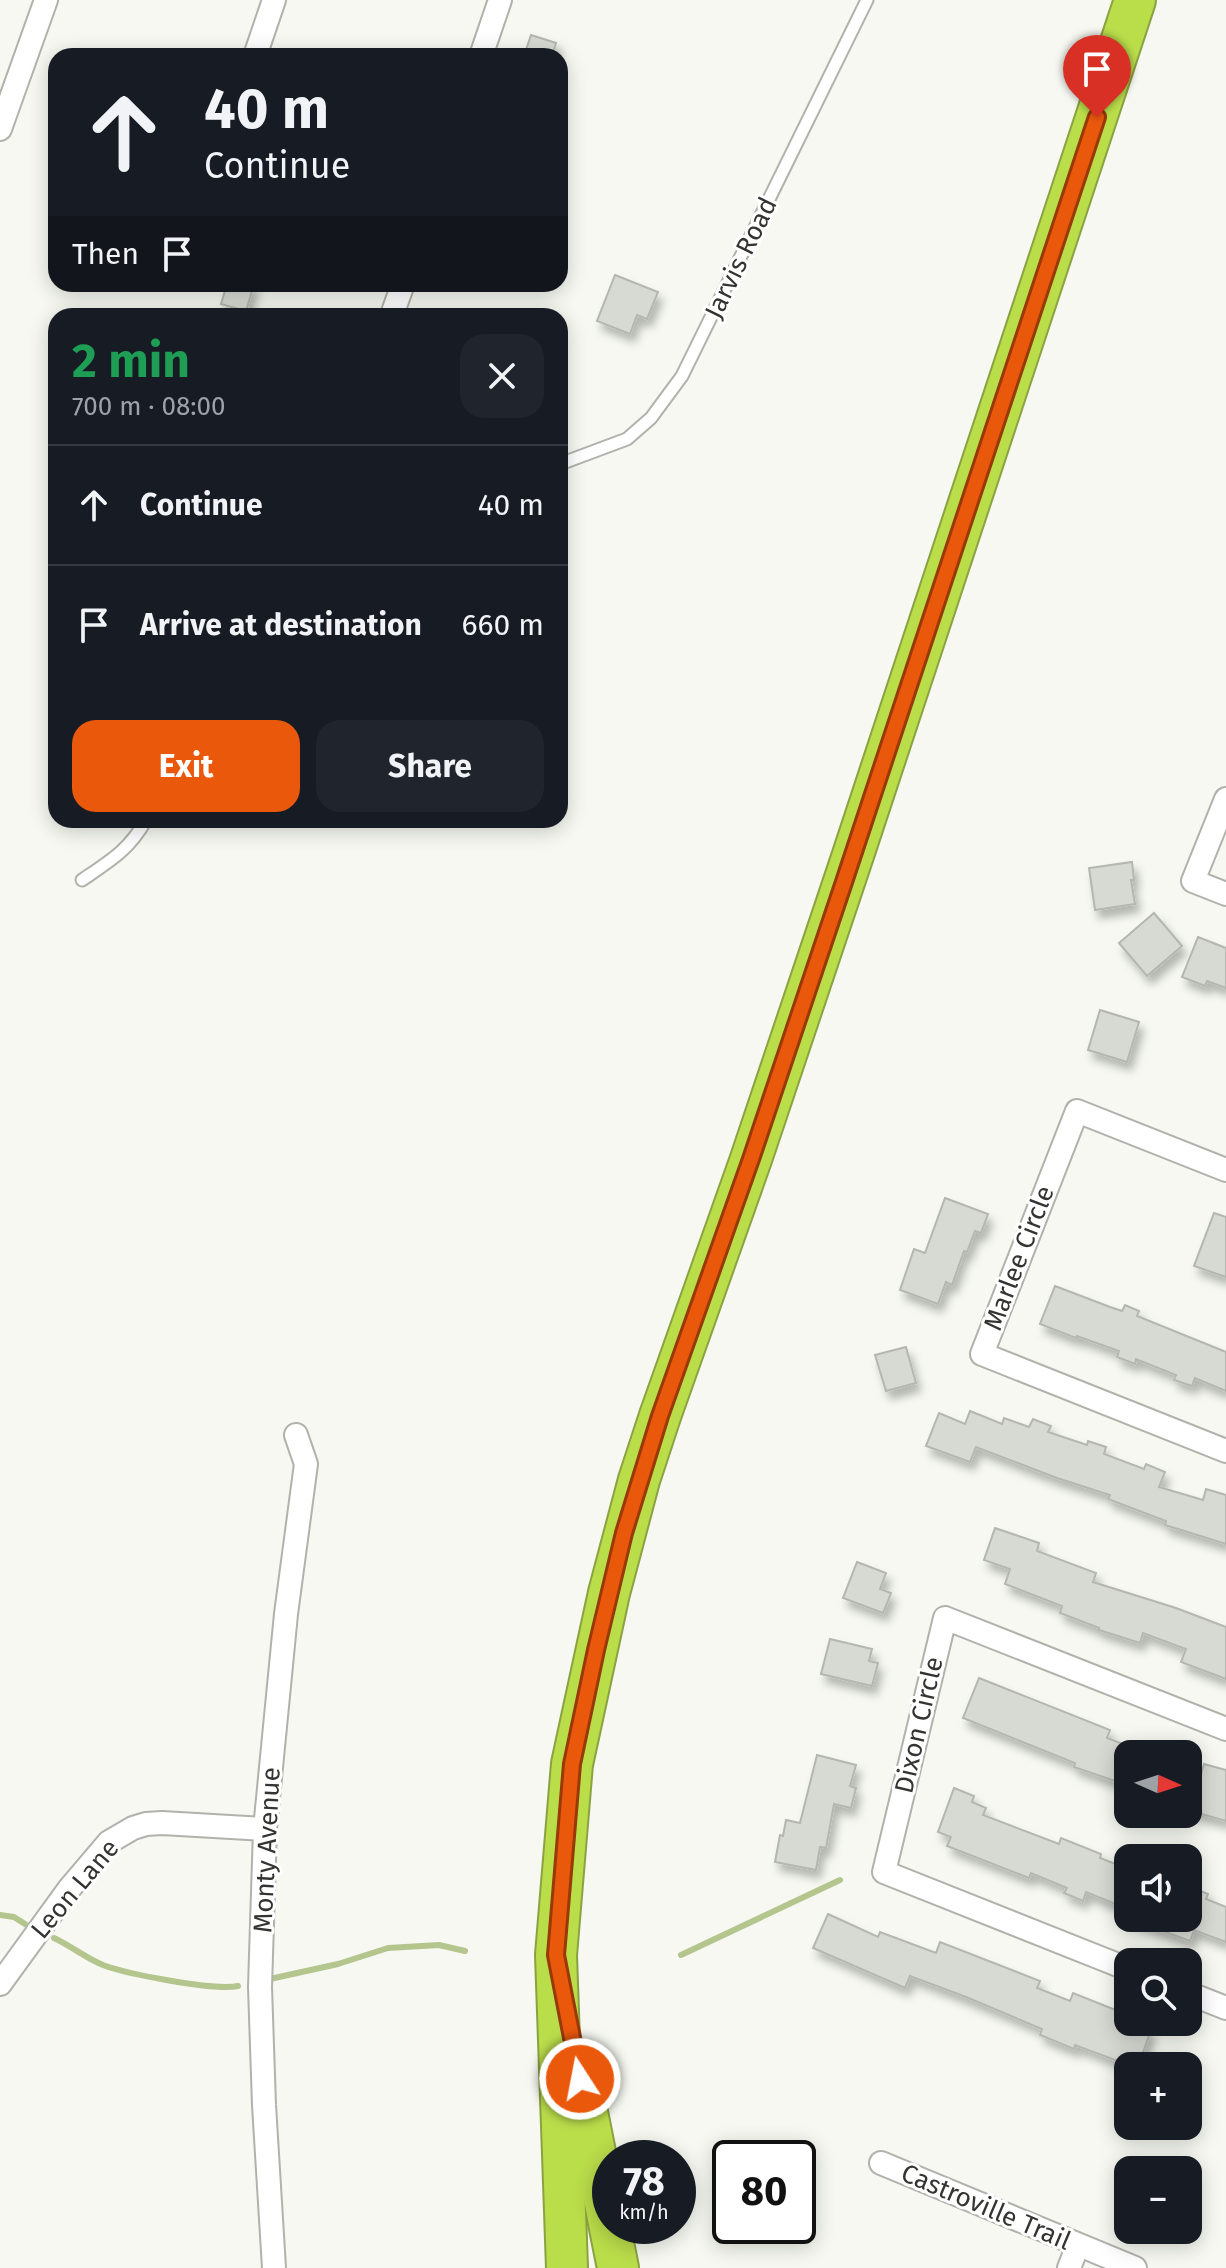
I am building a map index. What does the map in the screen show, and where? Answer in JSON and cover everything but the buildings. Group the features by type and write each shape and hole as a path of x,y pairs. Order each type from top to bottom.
{"highway":[{"path":"567,2268 556,1955 572,1764 605,1608 639,1480 849,869 1135,0"},
{"path":"556,1955 618,2268"}],"street":[{"path":"0,129 46,0"},
{"path":"258,48 274,0"},
{"path":"484,48 500,0"},
{"path":"1226,799 1193,881 1226,894"},
{"name":"Marlee Circle","path":"1226,1170 1077,1111 982,1354 1226,1451"},
{"name":"Monty Avenue","path":"274,2268 260,1987 265,1829 286,1614 306,1464 296,1435"},
{"name":"Dixon Circle","path":"1114,1963 884,1872 945,1618 1226,1729"},
{"name":"Leon Lane","path":"0,1984 79,1877 99,1853 122,1833 146,1824 162,1823 265,1829"},
{"path":"1202,1999 1226,2008"},
{"name":"Castroville Trail","path":"881,2163 1135,2268"},
{"path":"1069,2268 1078,2245"}],"lane":[{"name":"Jarvis Road","path":"568,461 627,439 651,418 682,376 867,0"},
{"path":"82,880 126,848 141,828"}],"waterway":[{"path":"681,1955 840,1880"},
{"path":"0,1915 14,1917 25,1924"},
{"path":"54,1938 115,1969 191,1984 238,1986"},
{"path":"270,1979 338,1964 388,1948 439,1945 465,1951"}],"route":[{"path":"580,2079 556,1955 572,1764 624,1533 660,1416 751,1159 1097,117"}]}
